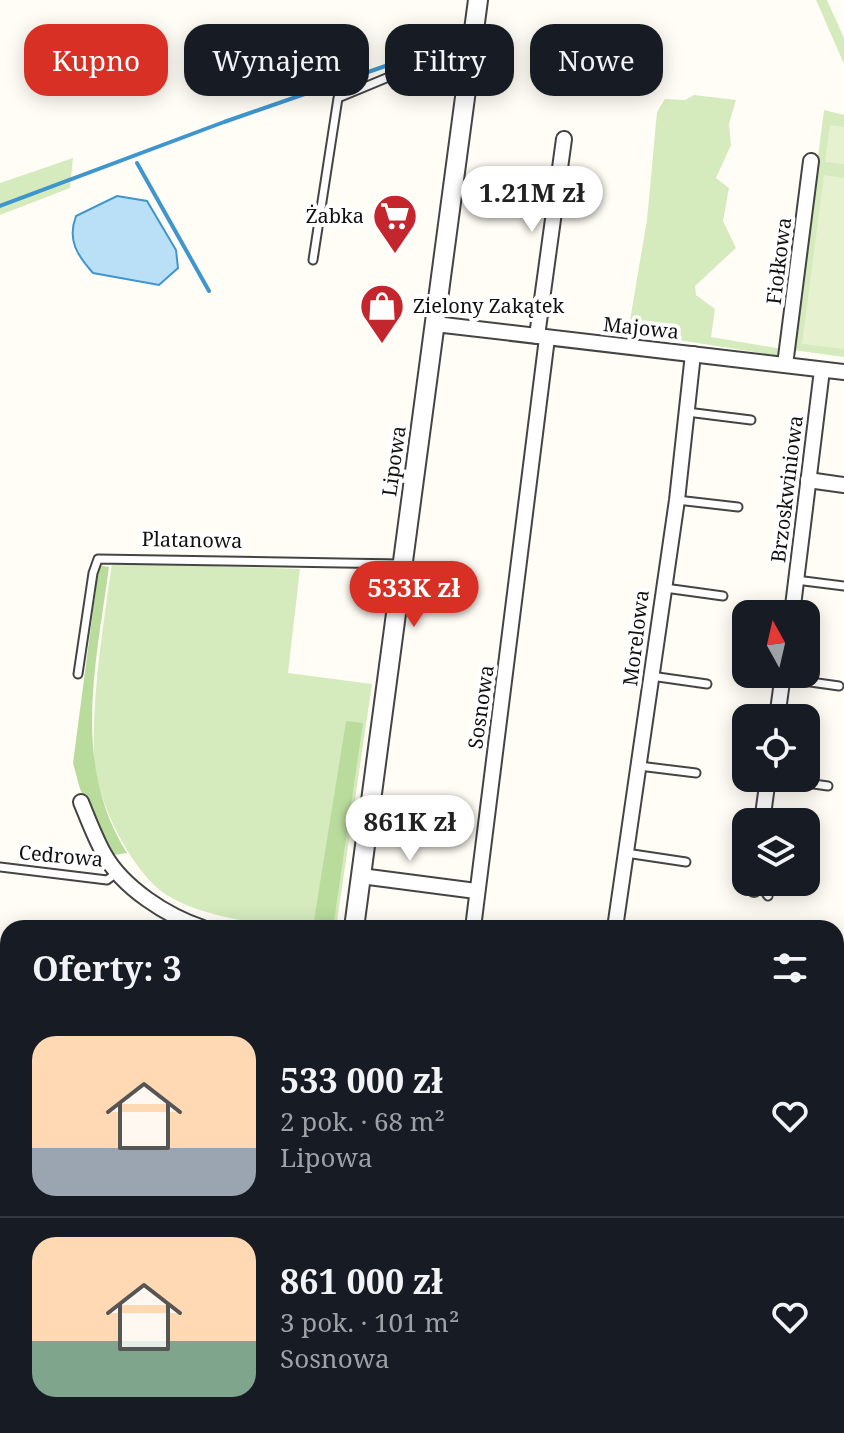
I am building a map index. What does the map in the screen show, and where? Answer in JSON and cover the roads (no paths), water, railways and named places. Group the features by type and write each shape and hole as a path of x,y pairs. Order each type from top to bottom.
{"street":[{"name":"Lipowa","path":"475,24 478,0"},
{"name":"Lipowa","path":"355,920 465,96"},
{"name":"Sosnowa","path":"474,920 564,139"},
{"name":"Fiołkowa","path":"785,365 811,161"},
{"name":"Majowa","path":"435,324 844,372"},
{"name":"Morelowa","path":"616,920 677,500 693,354"},
{"name":"Brzoskwiniowa","path":"794,600 822,370"},
{"path":"808,480 844,485"},
{"path":"81,802 105,856 118,872 152,903 179,920"},
{"path":"361,876 476,891"}],"lane":[{"path":"313,260 338,98 385,79"},
{"path":"687,412 751,420"},
{"path":"677,500 738,507"},
{"name":"Platanowa","path":"78,674 93,573 98,559 402,564"},
{"path":"796,580 844,586"},
{"path":"662,588 723,596"},
{"path":"651,676 707,684"},
{"path":"820,683 839,686"},
{"path":"639,766 696,773"},
{"path":"820,785 828,786"},
{"path":"626,853 686,862"},
{"name":"Cedrowa","path":"0,867 107,880 118,872"}],"water":[{"path":"117,196 147,201 176,250 178,268 159,285 93,273 78,253 73,240 76,216"}],"waterway":[{"path":"0,206 224,122 385,66"},
{"path":"137,163 209,291"}],"place":[{"name":"Żabka","path":"395,255"},
{"name":"Zielony Zakątek","path":"382,345"}]}
